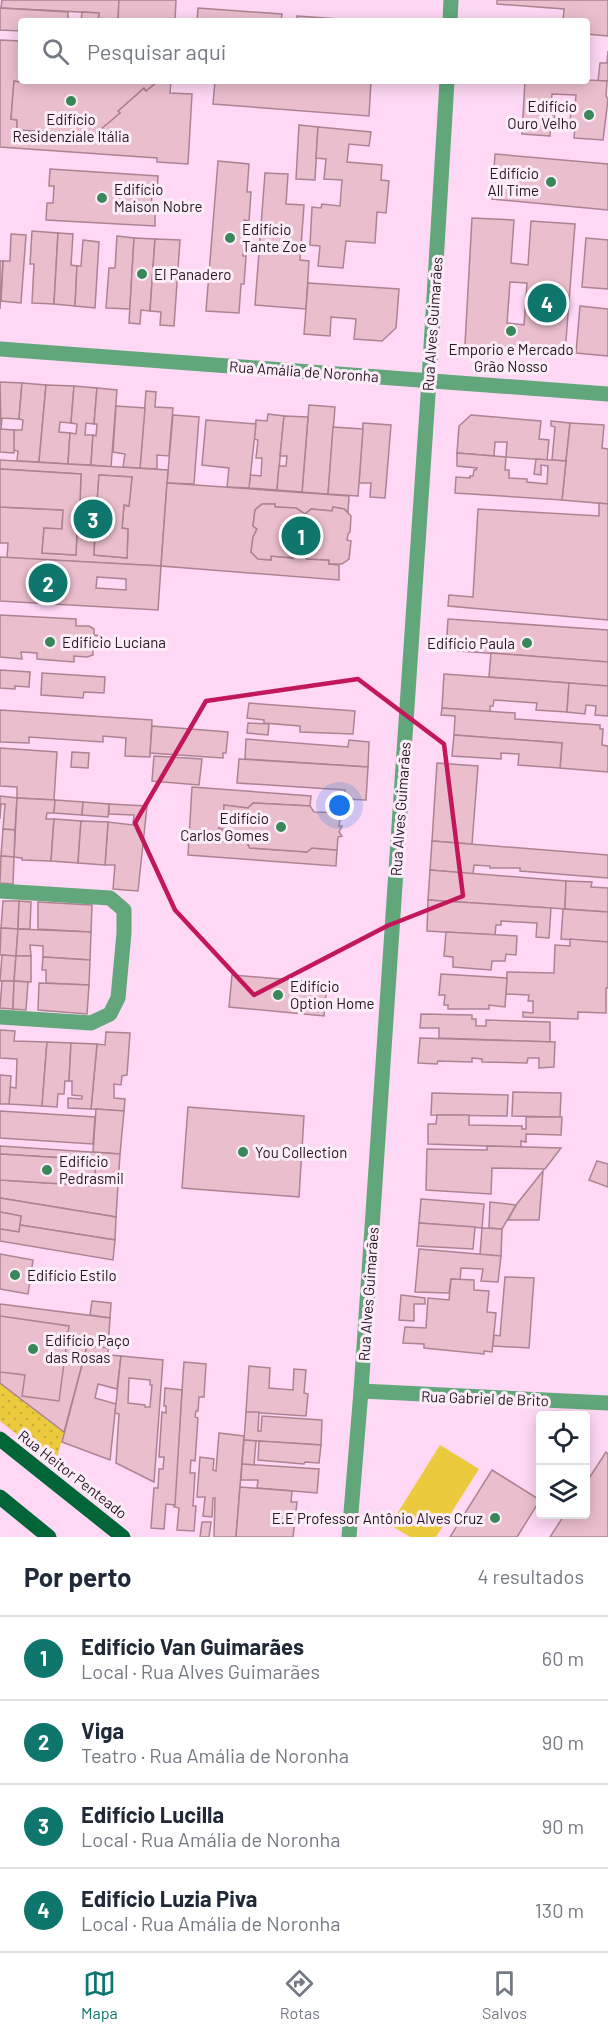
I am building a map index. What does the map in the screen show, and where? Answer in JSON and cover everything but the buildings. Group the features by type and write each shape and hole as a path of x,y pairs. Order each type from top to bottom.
{"main road":[{"name":"Rua Heitor Penteado","path":"0,1440 123,1537"},
{"path":"0,1497 49,1537"}],"street":[{"path":"450,18 452,0"},
{"name":"Rua Alves Guimarães","path":"349,1537 361,1391 447,84"},
{"name":"Rua Amália de Noronha","path":"0,349 608,394"},
{"path":"0,891 110,898 123,910 124,933 118,998 110,1014 90,1023 0,1017"},
{"name":"Rua Gabriel de Brito","path":"361,1391 608,1403"}],"highlighted area":[{"path":"358,679 444,744 463,896 387,926 254,995 175,910 135,823 206,701"}],"shaded area":[{"path":"0,1383 64,1432 55,1465 0,1421"},
{"path":"440,1445 479,1469 436,1537 410,1537 390,1525"}],"place":[{"name":"Edifício Residenziale Itália","path":"71,101"},
{"name":"Edifício Ouro Velho","path":"589,115"},
{"name":"Edifício All Time","path":"551,182"},
{"name":"Edifício Maison Nobre","path":"102,198"},
{"name":"Edifício Tante Zoe","path":"230,238"},
{"name":"El Panadero","path":"142,274"},
{"name":"Edifício Luzia Piva","path":"547,303"},
{"name":"Emporio e Mercado Grão Nosso","path":"511,331"},
{"name":"Edifício Lucilla","path":"93,519"},
{"name":"Edifício Van Guimarães","path":"301,536"},
{"name":"Viga","path":"48,583"},
{"name":"Edifício Luciana","path":"50,642"},
{"name":"Edifício Paula","path":"527,643"},
{"name":"Edifício Carlos Gomes","path":"281,827"},
{"name":"Edifício Option Home","path":"278,995"},
{"name":"You Collection","path":"243,1152"},
{"name":"Edifício Pedrasmil","path":"47,1170"},
{"name":"Edifício Estilo","path":"15,1275"},
{"name":"Edifício Paço das Rosas","path":"33,1349"},
{"name":"E.E Professor Antônio Alves Cruz","path":"495,1518"}]}
